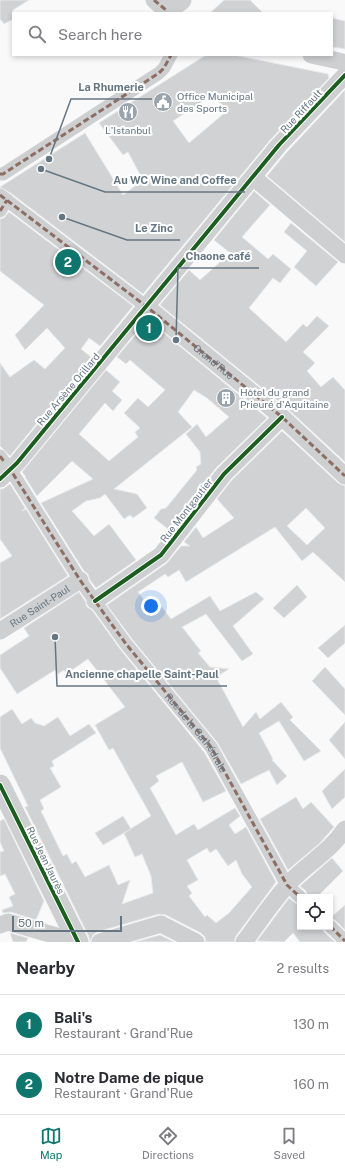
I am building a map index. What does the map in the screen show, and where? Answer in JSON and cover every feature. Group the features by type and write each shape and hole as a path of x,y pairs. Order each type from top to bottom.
{"street":[{"path":"0,174 3,174 41,150 159,73 164,68 170,56"},
{"path":"316,56 345,63"},
{"name":"Rue Riffault","path":"147,307 280,145 345,75"},
{"path":"253,177 345,255"},
{"name":"Grand'Rue","path":"2,202 147,307 282,418 345,476"},
{"name":"Rue Arsène Orillard","path":"4,467 17,463 147,307"},
{"name":"Rue Montgautier","path":"95,601 161,555 224,474 282,418"},
{"name":"Rue de la Cathédrale","path":"4,467 50,531 80,580 126,644 211,747 287,885 297,895"},
{"name":"Rue Saint-Paul","path":"0,631 80,580"},
{"name":"Rue Jean Jaurès","path":"0,785 77,939"},
{"path":"244,942 287,885 339,838 345,829"},
{"path":"0,925 8,922 67,939 77,939"},
{"path":"100,942 161,924 196,942"},
{"path":"333,929 345,941"}],"building":[{"path":"0,0 29,0 13,10 12,20 4,24 0,19"},
{"path":"224,0 250,0 262,12 211,12"},
{"path":"333,18 345,21 345,49 333,47"},
{"path":"204,56 239,56 328,74 329,78 271,139 143,294 12,194 0,187 85,133 123,195 143,180 128,152 123,155 99,123","holes":["211,96 228,110 189,143 173,121"]},
{"path":"345,90 345,242 267,176 287,152"},
{"path":"254,191 270,205 242,237 268,259 273,254 291,269 280,283 273,278 249,308 286,342 303,324 307,327 317,316 329,326 303,352 315,363 307,371 321,387 333,377 345,390 345,462 288,409 160,305 189,270 200,280 230,253 214,240"},
{"path":"9,212 133,306 100,346 89,338 81,349 91,357 10,456 0,446 0,363 10,377 34,360 45,369 65,348 47,328 25,350 15,335 44,305 0,271 0,219 4,218"},
{"path":"291,223 338,262 316,286 294,267 307,251 284,232"},
{"path":"148,320 267,418 216,468 168,529 154,518 161,509 166,508 197,470 196,467 201,464 200,452 186,434 197,424 206,437 229,417 207,398 194,390 178,412 192,427 114,489 137,494 147,508 133,518 130,515 124,519 105,494 100,498 86,501 72,511 94,536 109,524 136,560 96,588 41,503 93,479 72,461 37,496 22,472 106,370 120,382 112,391 122,400 113,411 105,403 79,434 109,461 138,437 135,432 140,428 124,413 138,398 148,407 165,390 130,360 126,364 117,357"},
{"path":"282,431 338,483 345,486 345,582 313,552 302,561 275,527 186,582 179,570 168,577 165,574 138,592 154,613 162,607 171,619 210,596 220,611 256,592 264,599 233,626 253,654 242,661 206,614 182,627 201,651 198,653 210,667 229,669 216,677 243,727 256,712 260,719 281,702 293,717 290,720 321,751 304,761 279,721 259,733 273,759 272,760 287,776 277,785 269,770 241,784 217,742 132,639 107,605 167,563 181,546 190,546 184,542 196,527 203,538 234,518 217,499 231,481","holes":["306,508 325,528 307,545 287,526"]},
{"path":"10,484 25,508 22,511 26,509 68,576 0,619 0,563 12,556 0,539 0,489 3,489"},
{"path":"297,585 307,597 284,618 273,608"},
{"path":"79,592 87,607 92,610 120,649 204,752 226,791 203,802 182,762 156,776 159,781 150,788 176,835 194,824 198,830 235,808 240,816 229,825 235,834 246,827 276,882 236,936 234,942 206,942 205,937 201,933 166,915 159,914 97,932 93,935 90,942 89,937 25,807 28,806 0,748 0,717 12,709 22,724 31,718 35,723 44,726 58,717 70,736 89,724 96,733 52,761 54,766 50,768 61,787 40,800 44,809 41,811 63,856 67,854 72,864 76,861 85,877 109,865 118,885 130,880 122,904 153,893 151,876 142,854 135,857 124,833 151,816 113,748 109,750 95,725 125,707 88,659 66,674 64,670 58,674 55,670 17,694 0,668 0,655 29,636 24,628","holes":["207,848 210,853 216,849 228,866 236,860 242,874 252,887 229,913 216,923 207,915 205,917 189,896 192,893 187,886 198,880 187,860"]},
{"path":"345,625 345,643 328,658 318,648"},
{"path":"325,667 345,689 345,715 312,681"},
{"path":"345,722 345,759 329,740"},
{"path":"345,769 345,797 332,809 322,791"},
{"path":"296,797 303,809 311,802 334,827 320,843 288,870 260,819"},
{"path":"123,816 131,829 103,845 95,833"},
{"path":"4,819 44,901 36,920 11,912 3,913 2,910 13,906 9,897 15,894 5,874 0,876 0,852 4,851 0,842 0,821"},
{"path":"332,858 343,871 320,894 307,894 306,891 300,886"},
{"path":"289,898 297,904 297,930 323,930 335,942 300,942 293,933 284,942 257,941"},
{"path":"345,905 345,930 333,919 333,915"},
{"path":"10,933 28,938 26,942 13,942"},
{"path":"160,935 174,942 135,942"}],"marked path":[{"path":"154,0 167,12"},
{"path":"0,174 3,174 159,73 164,68 170,56"},
{"path":"0,195 147,307 282,417 345,476"},
{"path":"0,211 7,200"},
{"path":"0,456 5,463"},
{"path":"13,467 10,469 80,580 126,644 211,747 287,885 297,894"},
{"path":"333,929 345,941"}],"cycle path":[{"path":"0,479 17,463 279,145 345,75"},
{"path":"95,601 161,555 224,474 282,417"},
{"path":"0,785 78,942"}],"place":[{"name":"Office Municipal des Sports","path":"163,102"},
{"name":"L'Istanbul","path":"128,112"},
{"name":"La Rhumerie","path":"49,159"},
{"name":"Au WC Wine and Coffee","path":"41,169"},
{"name":"Le Zinc","path":"62,217"},
{"name":"Notre Dame de pique","path":"68,262"},
{"name":"Bali's","path":"149,328"},
{"name":"Chaone café","path":"176,340"},
{"name":"Hôtel du grand Prieuré d'Aquitaine","path":"226,398"},
{"name":"Ancienne chapelle Saint-Paul","path":"55,637"}]}
